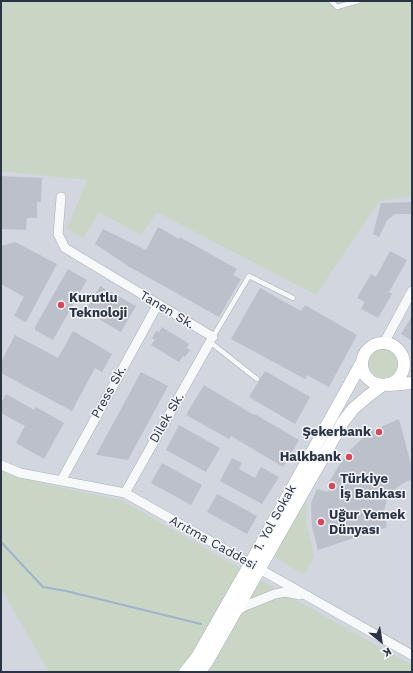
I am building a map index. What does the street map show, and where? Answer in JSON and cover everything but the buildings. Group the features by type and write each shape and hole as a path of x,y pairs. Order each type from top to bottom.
{"main road":[{"path":"384,343 399,349 412,360"},
{"name":"1. Yol Sokak","path":"199,672 207,662 233,614 255,566 367,350 372,346 384,343"},
{"name":"1. Yol Sokak","path":"185,672 197,657 255,566 343,422 358,404 385,385 398,380 402,374 404,361 403,355 399,349"},
{"path":"362,362 362,369 365,376 376,384 385,385 412,383"}],"street":[{"name":"Tanen Sk.","path":"61,197 58,234 65,248 158,304 211,340"},
{"path":"384,343 412,291"},
{"name":"Press Sk.","path":"61,481 158,304"},
{"name":"Dilek Sk.","path":"124,493 211,340"},
{"name":"Arıtma Caddesi","path":"1,465 20,473 124,493 412,655"},
{"path":"233,614 245,606 285,592 295,593 313,599"}],"lane":[{"path":"331,1 337,7 358,1"},
{"path":"257,379 211,340 249,276 293,298"}],"shaded area":[{"path":"1,1 412,1 412,672 1,672"}],"green space":[{"path":"1,1 412,1 412,196 379,201 316,295 157,212 141,235 99,212 83,238 67,229 87,180 1,171"},
{"path":"384,348 395,352 399,363 395,374 384,378 373,374 369,363 373,352"},
{"path":"1,470 8,474 44,484 121,500 412,665 412,672 49,672 1,588"},
{"path":"307,499 306,522 314,556 304,575 274,557"}],"waterway":[{"path":"1,542 43,587 66,591 201,624"}],"place":[{"name":"Kurutlu Teknoloji","path":"61,305"},
{"name":"Şekerbank","path":"379,432"},
{"name":"Halkbank","path":"349,457"},
{"name":"Türkiye İş Bankası","path":"332,486"},
{"name":"Uğur Yemek Dünyası","path":"321,522"}]}
